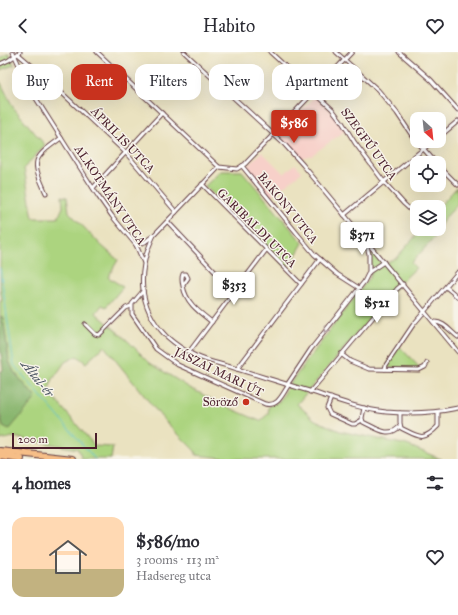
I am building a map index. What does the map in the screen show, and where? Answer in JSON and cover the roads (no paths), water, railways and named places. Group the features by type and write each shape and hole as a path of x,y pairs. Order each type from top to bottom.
{"highway":[{"path":"0,451 73,459"},
{"path":"0,456 21,459"}],"street":[{"name":"ALKOTMÁNY UTCA","path":"13,52 17,54 26,83 112,216 136,245 144,263"},
{"path":"97,52 219,167 237,169 242,166 307,100"},
{"path":"184,52 285,145 403,284 458,352"},
{"name":"SZEGFŰ UTCA","path":"270,52 283,64"},
{"path":"336,52 378,90 430,156"},
{"path":"341,64 352,52"},
{"path":"399,52 431,80 458,110"},
{"path":"0,64 17,54"},
{"name":"ÁPRILIS UTCA","path":"17,54 45,77 126,153 176,212"},
{"name":"SZEGFŰ UTCA","path":"322,100 332,109 354,143 384,182 410,210"},
{"path":"93,188 162,113"},
{"path":"446,130 458,121"},
{"name":"ALKOTMÁNY UTCA","path":"46,193 37,173 37,159 41,153 61,138"},
{"path":"344,215 424,149"},
{"name":"BAKONY UTCA","path":"242,166 320,260 337,274 359,288"},
{"path":"136,245 145,242 168,222 219,167"},
{"path":"446,173 458,185"},
{"name":"GARIBALDI UTCA","path":"202,184 301,284"},
{"path":"168,222 234,292"},
{"path":"154,235 144,263 142,290 146,305 156,324 170,339 189,352 202,358 364,408 385,412 438,412 458,408"},
{"path":"366,240 369,254 369,272"},
{"path":"189,352 266,250"},
{"path":"237,369 320,260"},
{"path":"369,272 384,262"},
{"name":"JÁSZAI MARI ÚT","path":"131,306 131,311 134,318 150,342 163,355 178,365 265,404 272,405 278,402 287,385 311,349 359,288 369,272"},
{"path":"385,369 413,325 458,272"},
{"path":"310,392 341,354 403,284"},
{"path":"183,285 188,300 194,308 212,322"},
{"path":"446,287 458,297"},
{"path":"85,324 95,334 99,335 126,308 131,306 142,290"},
{"path":"434,322 443,324 458,337"},
{"path":"341,354 350,361 369,369 419,370 425,367 427,363"},
{"path":"331,398 327,408 330,414 352,424 362,420"},
{"path":"362,420 364,408"},
{"path":"362,420 363,422 388,433 396,431 400,426 400,412"},
{"path":"400,426 401,428 421,437 427,436 438,426 438,412"}],"waterway":[{"name":"Által-ér","path":"0,268 14,365 95,459"}],"place":[{"name":"Söröző","path":"246,402"}]}
